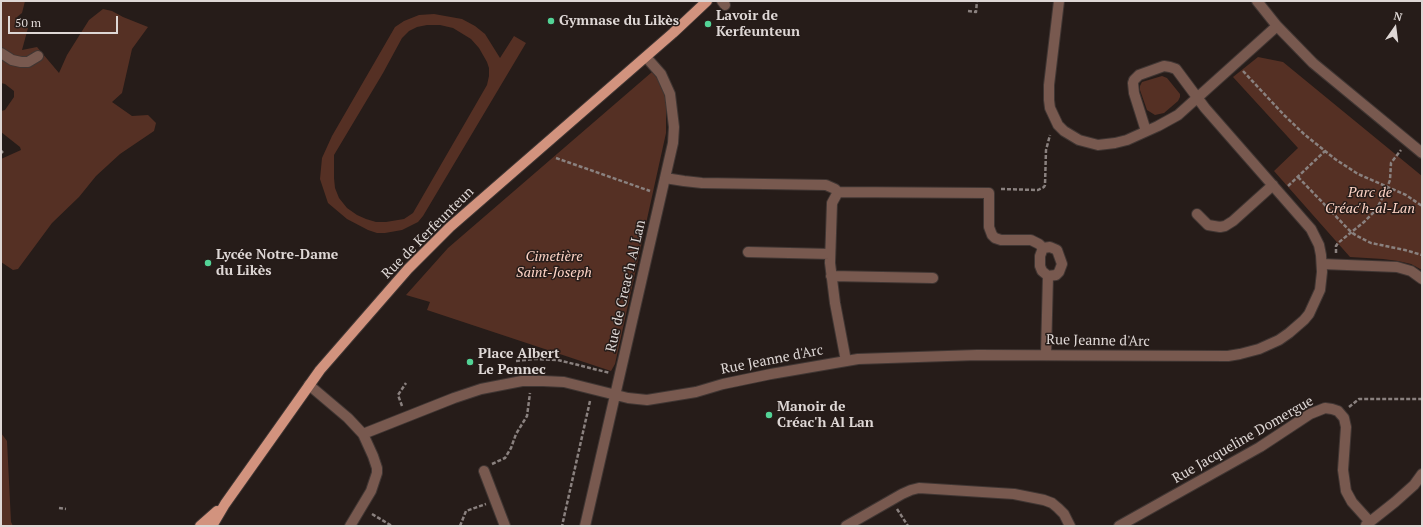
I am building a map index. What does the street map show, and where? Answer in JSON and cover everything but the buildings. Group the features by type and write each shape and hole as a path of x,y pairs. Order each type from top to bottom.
{"main road":[{"name":"Rue de Kerfeunteun","path":"212,526 225,504 309,385 329,359 408,269 441,236 646,57 707,1"},
{"path":"200,526 225,504"}],"street":[{"path":"1059,1 1049,93 1050,108 1058,125 1071,136 1098,145 1115,143 1146,131 1178,115 1277,26"},
{"path":"1257,1 1277,26 1313,63 1422,153"},
{"path":"1,53 12,60 20,62 28,62 38,56"},
{"name":"Rue de Creac'h Al Lan","path":"587,526 674,136 671,101 664,78 646,57"},
{"name":"Rue Jeanne d'Arc","path":"363,434 465,394 511,383 556,381 641,400 706,390 723,384 742,380 846,361 871,358 1046,354 1228,356 1250,352 1279,340 1297,327 1309,314 1320,290 1322,264 1319,245 1311,229 1205,108 1176,69 1164,66 1136,77 1133,83 1146,131"},
{"path":"665,178 697,182 826,185 838,192 989,193 989,227 992,235 998,239 1031,240 1043,248"},
{"path":"1197,214 1208,225 1220,227 1225,226 1233,221 1273,185"},
{"path":"838,192 832,203 830,254 831,276 846,361"},
{"path":"1043,248 1046,246 1055,248 1059,253 1062,264 1059,272 1048,276"},
{"path":"1043,248 1040,256 1040,266 1042,271 1048,276"},
{"path":"748,252 830,254"},
{"path":"1322,264 1397,267 1411,271 1422,279"},
{"path":"831,276 933,278"},
{"path":"1046,354 1048,276"},
{"path":"309,385 348,418 363,434 377,468 374,484 350,526"},
{"name":"Rue Jacqueline Domergue","path":"1120,526 1260,447 1310,414 1325,408 1332,409 1341,414"},
{"path":"1341,414 1344,418 1346,427 1343,470 1346,491 1367,524 1414,485 1422,474"},
{"path":"484,470 505,526"},
{"path":"846,526 902,494 919,488 1031,496 1052,503 1064,514 1070,526"}],"path":[{"path":"968,11 976,12 977,1"},
{"path":"1236,63 1284,115 1325,151 1358,174 1406,195 1422,206"},
{"path":"1001,189 1038,190 1044,187 1046,150 1051,133"},
{"path":"1325,151 1298,177 1351,232 1371,243 1422,255"},
{"path":"1336,264 1336,246 1376,210 1388,187 1392,164 1399,152"},
{"path":"556,158 650,190"},
{"path":"516,361 535,359 558,360 620,376"},
{"path":"406,383 398,395 406,417"},
{"path":"564,526 562,526 592,389"},
{"path":"484,470 505,458 511,448 516,434 527,416 530,394"},
{"path":"1341,414 1359,399 1422,399"},
{"path":"460,526 466,511 496,501"},
{"path":"362,507 392,526"},
{"path":"59,508 66,509"},
{"path":"903,518 908,526"}],"green space":[{"path":"1,1 25,1 22,13 17,17 16,25 28,28 22,50 37,47 59,73 67,55 89,20 103,9 112,11 148,27 132,49 122,93 112,102 132,116 148,115 156,123 154,131 120,154 96,176 79,197 52,223 18,269 13,270 1,262 1,159 21,150 20,147 1,132 1,111 5,110 14,97 14,91 5,84 1,83"},
{"path":"434,14 462,19 475,26 485,34 500,58 514,36 526,43 423,216 418,222 402,230 377,233 347,219 328,203 320,179 322,158 332,136 395,27 404,21 419,15","holes":["440,25 453,28 471,39 479,48 489,68 487,85 413,213 404,219 386,222 376,222 366,219 347,208 339,198 335,188 334,155 402,38 409,31 417,27"]},
{"name":"Parc de Créac'h-al-Lan","path":"1258,57 1283,62 1422,176 1422,270 1411,264 1398,261 1350,257 1274,171 1298,148 1233,77"},
{"name":"Cimetière Saint-Joseph","path":"652,72 662,84 664,91 666,103 666,133 615,364 611,371 427,310 430,302 406,295 448,248"},
{"path":"1162,76 1167,78 1180,94 1180,97 1178,101 1164,113 1155,115 1147,110 1140,86 1142,82"},
{"path":"1,433 7,441 11,522 13,526 1,526"}],"place":[{"name":"Gymnase du Likès","path":"551,21"},
{"name":"Lavoir de Kerfeunteun","path":"708,24"},
{"name":"Lycée Notre-Dame du Likès","path":"208,263"},
{"name":"Place Albert Le Pennec","path":"470,362"},
{"name":"Manoir de Créac'h Al Lan","path":"769,415"}]}
